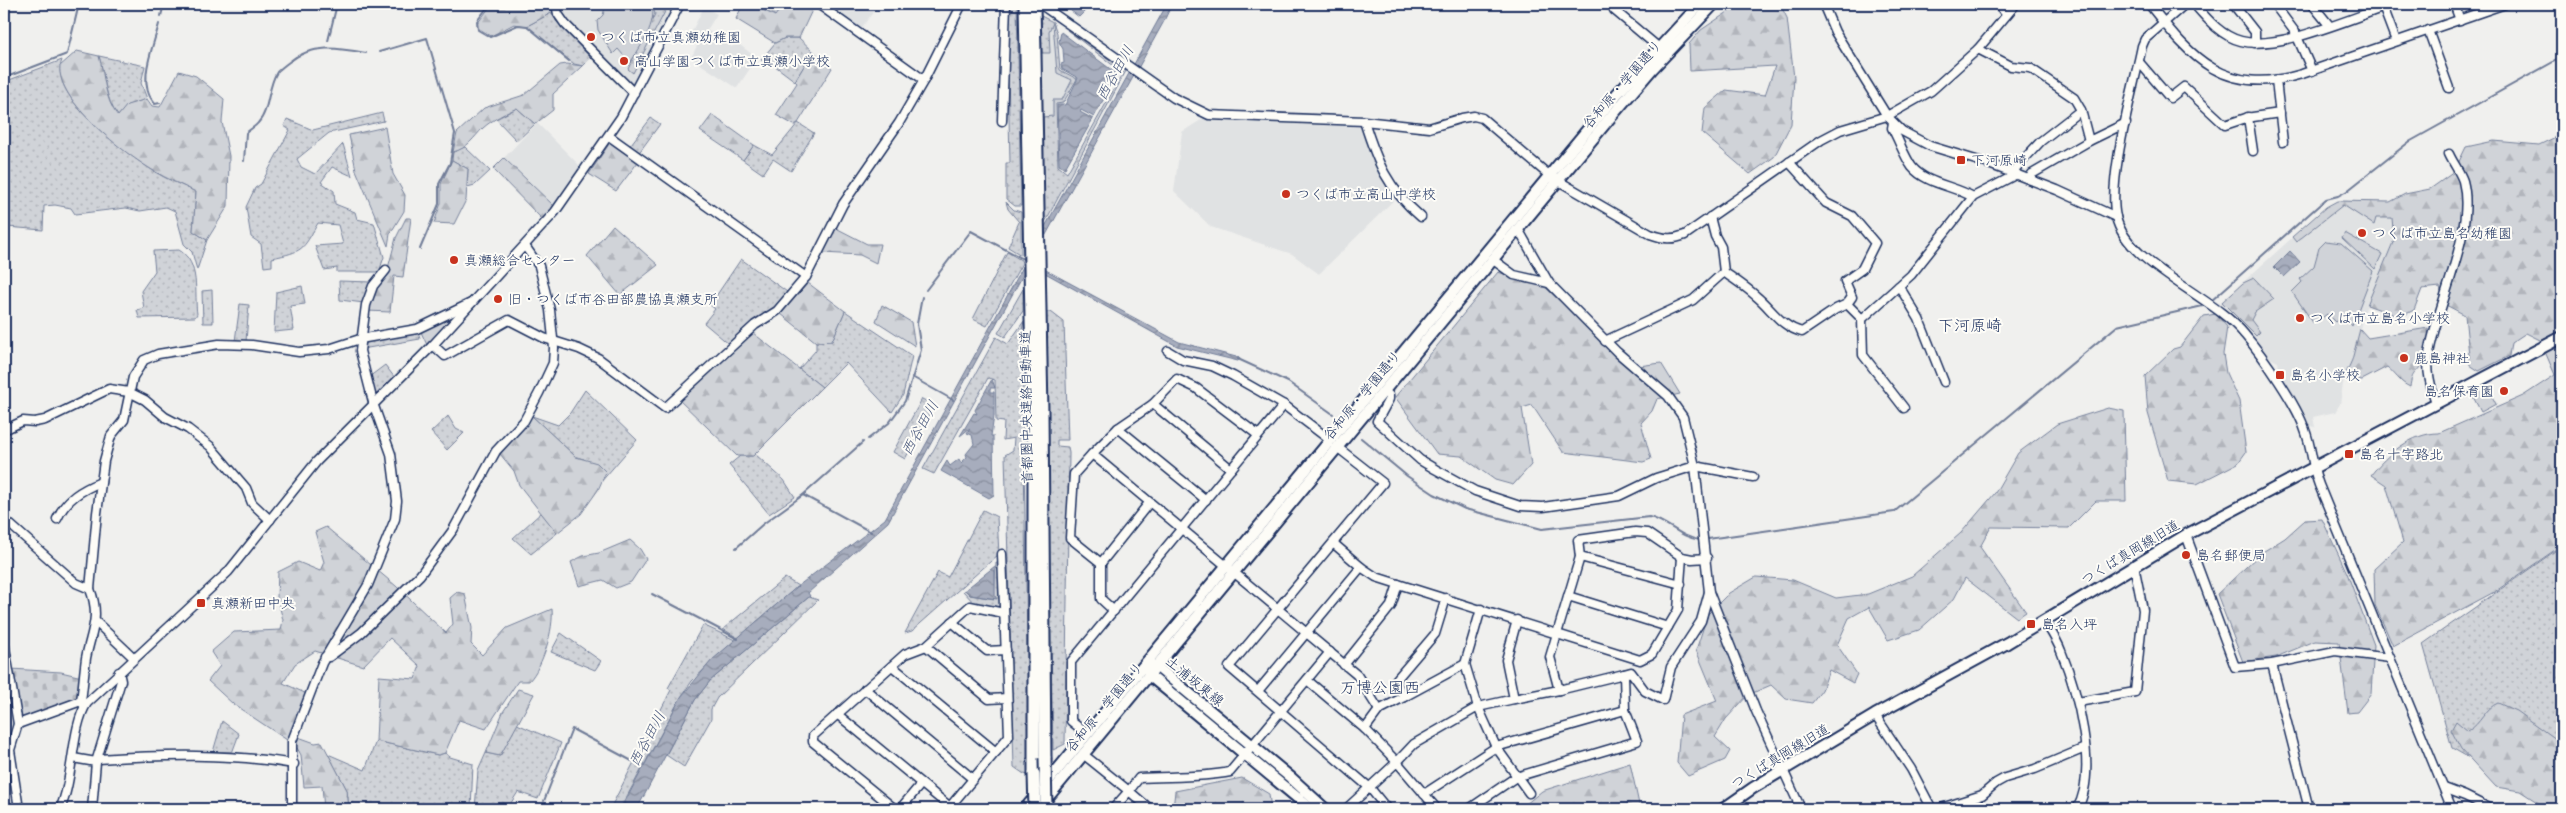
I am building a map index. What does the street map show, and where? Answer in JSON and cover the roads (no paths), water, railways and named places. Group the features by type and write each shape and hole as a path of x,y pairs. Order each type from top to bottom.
{"highway":[{"name":"首都圏中央連絡自動車道","path":"1025,4 1034,476 1034,774 1036,809"},
{"name":"首都圏中央連絡自動車道","path":"1034,4 1042,411 1046,809"}],"main road":[{"name":"谷和原・学園通り","path":"1025,809 1145,664 1229,570 1554,178 1658,47 1700,4"},
{"name":"谷和原・学園通り","path":"1333,444 1384,391 1518,229 1554,178 1652,69 1714,4"},
{"name":"つくば真岡線旧道","path":"1723,809 1784,769 1875,715 2044,620 2186,535 2562,338"},
{"name":"谷和原・学園通り","path":"1036,809 1149,675 1229,570"},
{"name":"土浦坂東線","path":"1145,664 1156,666 1311,809"},
{"name":"土浦坂東線","path":"1145,664 1149,675 1325,809"}],"street":[{"path":"556,4 558,14 565,24 634,93"},
{"path":"18,724 83,704 162,635 224,576 317,461 374,406 473,304 567,196 609,136 634,93 680,4"},
{"path":"818,4 924,80"},
{"path":"433,345 445,356 509,320 553,342 579,349 598,358 665,408 755,325 777,311 806,277 843,204 899,123 924,80 962,4"},
{"path":"1002,121 1006,4"},
{"path":"1040,4 1051,8 1186,106 1210,115 1364,121 1429,128 1462,118 1474,116 1482,118 1554,178 1650,234 1660,238 1674,239 1685,234 1789,162 1840,130 1887,116 1941,84 1978,49 2016,4"},
{"path":"1620,4 1614,10 1658,47"},
{"path":"1823,4 1836,32 1893,123 1915,139 1930,146 2014,173 2102,209 2116,218 2136,250 2223,312 2246,336 2298,414 2309,442 2313,468 2452,809"},
{"path":"1998,4 2006,14"},
{"path":"2149,4 2193,56 2213,70 2236,78 2261,81 2276,80 2312,71 2505,4"},
{"path":"2116,218 2115,188 2126,124 2145,39 2185,4"},
{"path":"2194,4 2209,22 2226,35 2240,41 2255,43 2272,43 2298,36 2383,5 2393,4"},
{"path":"2233,4 2255,32 2255,43"},
{"path":"2274,4 2298,36 2312,71"},
{"path":"2312,4 2329,25"},
{"path":"2454,4 2460,20"},
{"path":"2383,5 2396,41"},
{"path":"2428,30 2449,88"},
{"path":"1978,49 2011,66 2030,68 2074,98 2081,110 2089,141"},
{"path":"2139,62 2170,98 2184,87 2225,124 2248,117 2280,113"},
{"path":"2276,80 2283,142"},
{"path":"1862,320 1911,275 1973,196 2014,173 2041,141 2081,110"},
{"path":"2248,117 2253,151"},
{"path":"1364,121 1376,158 1388,181 1402,200 1421,217"},
{"path":"1893,123 1892,128 1912,167 1923,176 1960,189 1973,196"},
{"path":"2029,179 2032,174 2089,141 2126,124"},
{"path":"609,136 806,277"},
{"path":"2436,403 2430,381 2428,354 2463,230 2465,207 2462,181 2449,154"},
{"path":"1710,217 1714,236 1721,247 1724,272 1757,296 1779,320 1793,330 1802,332 1836,309 1847,304 1852,298 1845,281 1862,269 1875,243 1852,216 1826,203 1789,162"},
{"path":"1518,229 1549,283 1605,341 1668,396 1683,417 1695,466 1707,558 1709,592 1756,711 1801,809"},
{"path":"325,656 334,653 361,633 420,575 453,530 492,458 524,421 531,409 553,363 553,342 550,310 539,266 525,246"},
{"path":"1492,259 1514,275 1549,283"},
{"path":"292,809 294,764 292,741 325,656 368,585 395,519 397,501 391,454 374,406 360,351 360,339 369,295 386,270"},
{"path":"1605,341 1692,300 1724,272"},
{"path":"1899,286 1919,318 1944,382"},
{"path":"60,809 70,781 83,704 87,655 96,622 94,598 90,590 101,482 112,436 124,420 129,392 139,364 158,354 219,344 308,352 329,349 360,339 417,329 450,315 466,304 473,304"},
{"path":"1847,304 1862,320 1863,356 1904,408"},
{"path":"1168,352 1183,360 1212,366 1284,405 1383,483 1229,667 1370,788 1387,809"},
{"path":"1101,563 1070,538 1074,474 1118,428 1153,404 1177,379 1196,388 1258,435"},
{"path":"4,430 23,421 35,422 45,420 109,389 129,392 145,400 165,418 188,429 210,446 246,488 252,503 270,520"},
{"path":"1384,391 1388,395 1389,400 1377,421 1420,460 1475,491 1520,506 1543,508 1619,496 1656,478 1695,466 1753,477"},
{"path":"1153,404 1231,469"},
{"path":"1087,734 1072,721 1071,662 1284,405"},
{"path":"1118,428 1206,500"},
{"path":"1092,454 1357,675 1379,710"},
{"path":"57,519 70,499 83,489 101,482"},
{"path":"1114,611 1101,599 1101,563 1149,503"},
{"path":"4,519 76,583 90,590"},
{"path":"1559,690 1550,657 1580,557 1578,540 1635,532 1647,533 1682,557 1692,559 1707,558"},
{"path":"2186,535 2235,667 2272,664 2335,651 2390,658"},
{"path":"1333,543 1376,577 1556,632 1640,660 1652,654 1678,610 1682,557"},
{"path":"837,714 949,808 1009,736 1002,554"},
{"path":"1580,557 1681,584"},
{"path":"2078,702 2135,692 2143,610 2134,565"},
{"path":"1258,691 1361,567"},
{"path":"1344,664 1391,606 1398,584"},
{"path":"1346,809 1414,744 1478,707 1631,672 1645,691 1663,700 1666,680 1671,667 1701,621 1709,592"},
{"path":"1568,596 1668,627"},
{"path":"1404,697 1395,681 1435,634 1446,598"},
{"path":"894,809 813,742 813,736 905,654 926,646 970,606 1004,613"},
{"path":"1481,609 1465,664 1478,707 1496,747 1529,794"},
{"path":"1514,698 1506,660 1517,620"},
{"path":"2044,620 2061,651 2078,702 2085,748 2083,796 2077,809"},
{"path":"96,622 134,658"},
{"path":"952,622 987,650 1006,650"},
{"path":"4,642 18,724 7,752 19,809"},
{"path":"926,646 989,699 1007,698"},
{"path":"1114,809 1139,778 1171,775 1202,777 1230,772 1282,712 1330,652"},
{"path":"1365,729 1379,710 1465,664"},
{"path":"2272,664 2309,809"},
{"path":"892,666 996,752"},
{"path":"92,809 97,760 121,681 119,672"},
{"path":"1469,809 1516,777 1637,741 1626,710 1624,674"},
{"path":"1307,680 1365,729 1397,762 1437,809"},
{"path":"865,690 973,779"},
{"path":"1424,794 1496,747 1626,710"},
{"path":"1875,715 1911,768 1932,809"},
{"path":"1938,809 1958,806 1982,795 1996,782 2035,770 2085,748"},
{"path":"1083,754 1150,809"},
{"path":"73,758 97,760 199,755 259,758 294,764"},
{"path":"900,809 921,784"},
{"path":"2444,788 2466,796 2491,809"}],"water":[{"path":"1062,4 1092,4 1079,17"},
{"path":"1167,4 1172,4 1163,23 1031,262 1179,342 1240,358 1238,361 1177,346 1029,264 888,522 808,593 810,596 710,681 695,700 637,809 621,809 681,697 712,660 798,586 885,519"},
{"name":"西谷田川","path":"1061,32 1117,74 1094,117 1081,110 1080,112 1093,119 1065,168 1059,165 1057,105 1065,105 1078,78 1062,69 1061,64 1064,63 1063,49 1059,42"},
{"path":"2290,251 2300,262 2284,277 2274,267"},
{"path":"992,379 995,388 990,388 990,392 994,392 994,416 991,436 993,436 994,495 989,498 941,471 947,461 950,466 959,459 961,463 967,457 966,454 974,444 972,435 967,433 970,428 960,436 974,413 977,414 975,410"},
{"path":"995,566 995,596 997,599 970,595 965,590"}],"waterway":[{"path":"4,78 67,54 79,4"},
{"path":"161,16 164,4"},
{"path":"328,41 337,4"},
{"path":"490,4 477,21 478,30 490,37 518,25 527,26 569,61"},
{"path":"159,24 146,76 149,96 155,104 160,103"},
{"path":"379,52 427,38 455,133 450,163 439,184 439,204 420,249"},
{"path":"244,161 246,133 262,118 277,72 298,56 316,49 326,48 366,53"},
{"path":"2211,301 2326,199 2347,191 2409,142 2562,57"},
{"path":"926,290 971,231 1025,260"},
{"path":"868,439 889,423 905,401 921,350 917,324 922,297"},
{"path":"1708,539 1894,512 2117,326 2207,305"},
{"path":"1238,359 1288,382 1333,414"},
{"path":"912,377 953,400"},
{"path":"1361,438 1407,476 1434,494 1465,509 1542,529 1649,517 1686,536 1700,540"},
{"path":"736,548 763,524 803,495 863,442"},
{"path":"803,495 871,532"},
{"path":"652,594 738,639"},
{"name":"西谷田川","path":"544,801 572,729 632,761"},
{"path":"540,809 542,805"}],"place":[{"name":"つくば市立真瀬幼稚園","path":"591,37"},
{"name":"高山学園つくば市立真瀬小学校","path":"624,61"},
{"name":"下河原崎","path":"1961,160"},
{"name":"つくば市立高山中学校","path":"1286,194"},
{"name":"つくば市立島名幼稚園","path":"2362,233"},
{"name":"真瀬総合センター","path":"454,260"},
{"name":"旧・つくば市谷田部農協真瀬支所","path":"498,299"},
{"name":"つくば市立島名小学校","path":"2300,318"},
{"name":"鹿島神社","path":"2404,358"},
{"name":"島名小学校","path":"2280,375"},
{"name":"島名保育園","path":"2504,391"},
{"name":"島名十字路北","path":"2349,454"},
{"name":"島名郵便局","path":"2186,555"},
{"name":"真瀬新田中央","path":"201,603"},
{"name":"島名入坪","path":"2031,624"}],"district":[{"name":"下河原崎","path":"1970,325"},
{"name":"万博公園西","path":"1380,687"}]}
